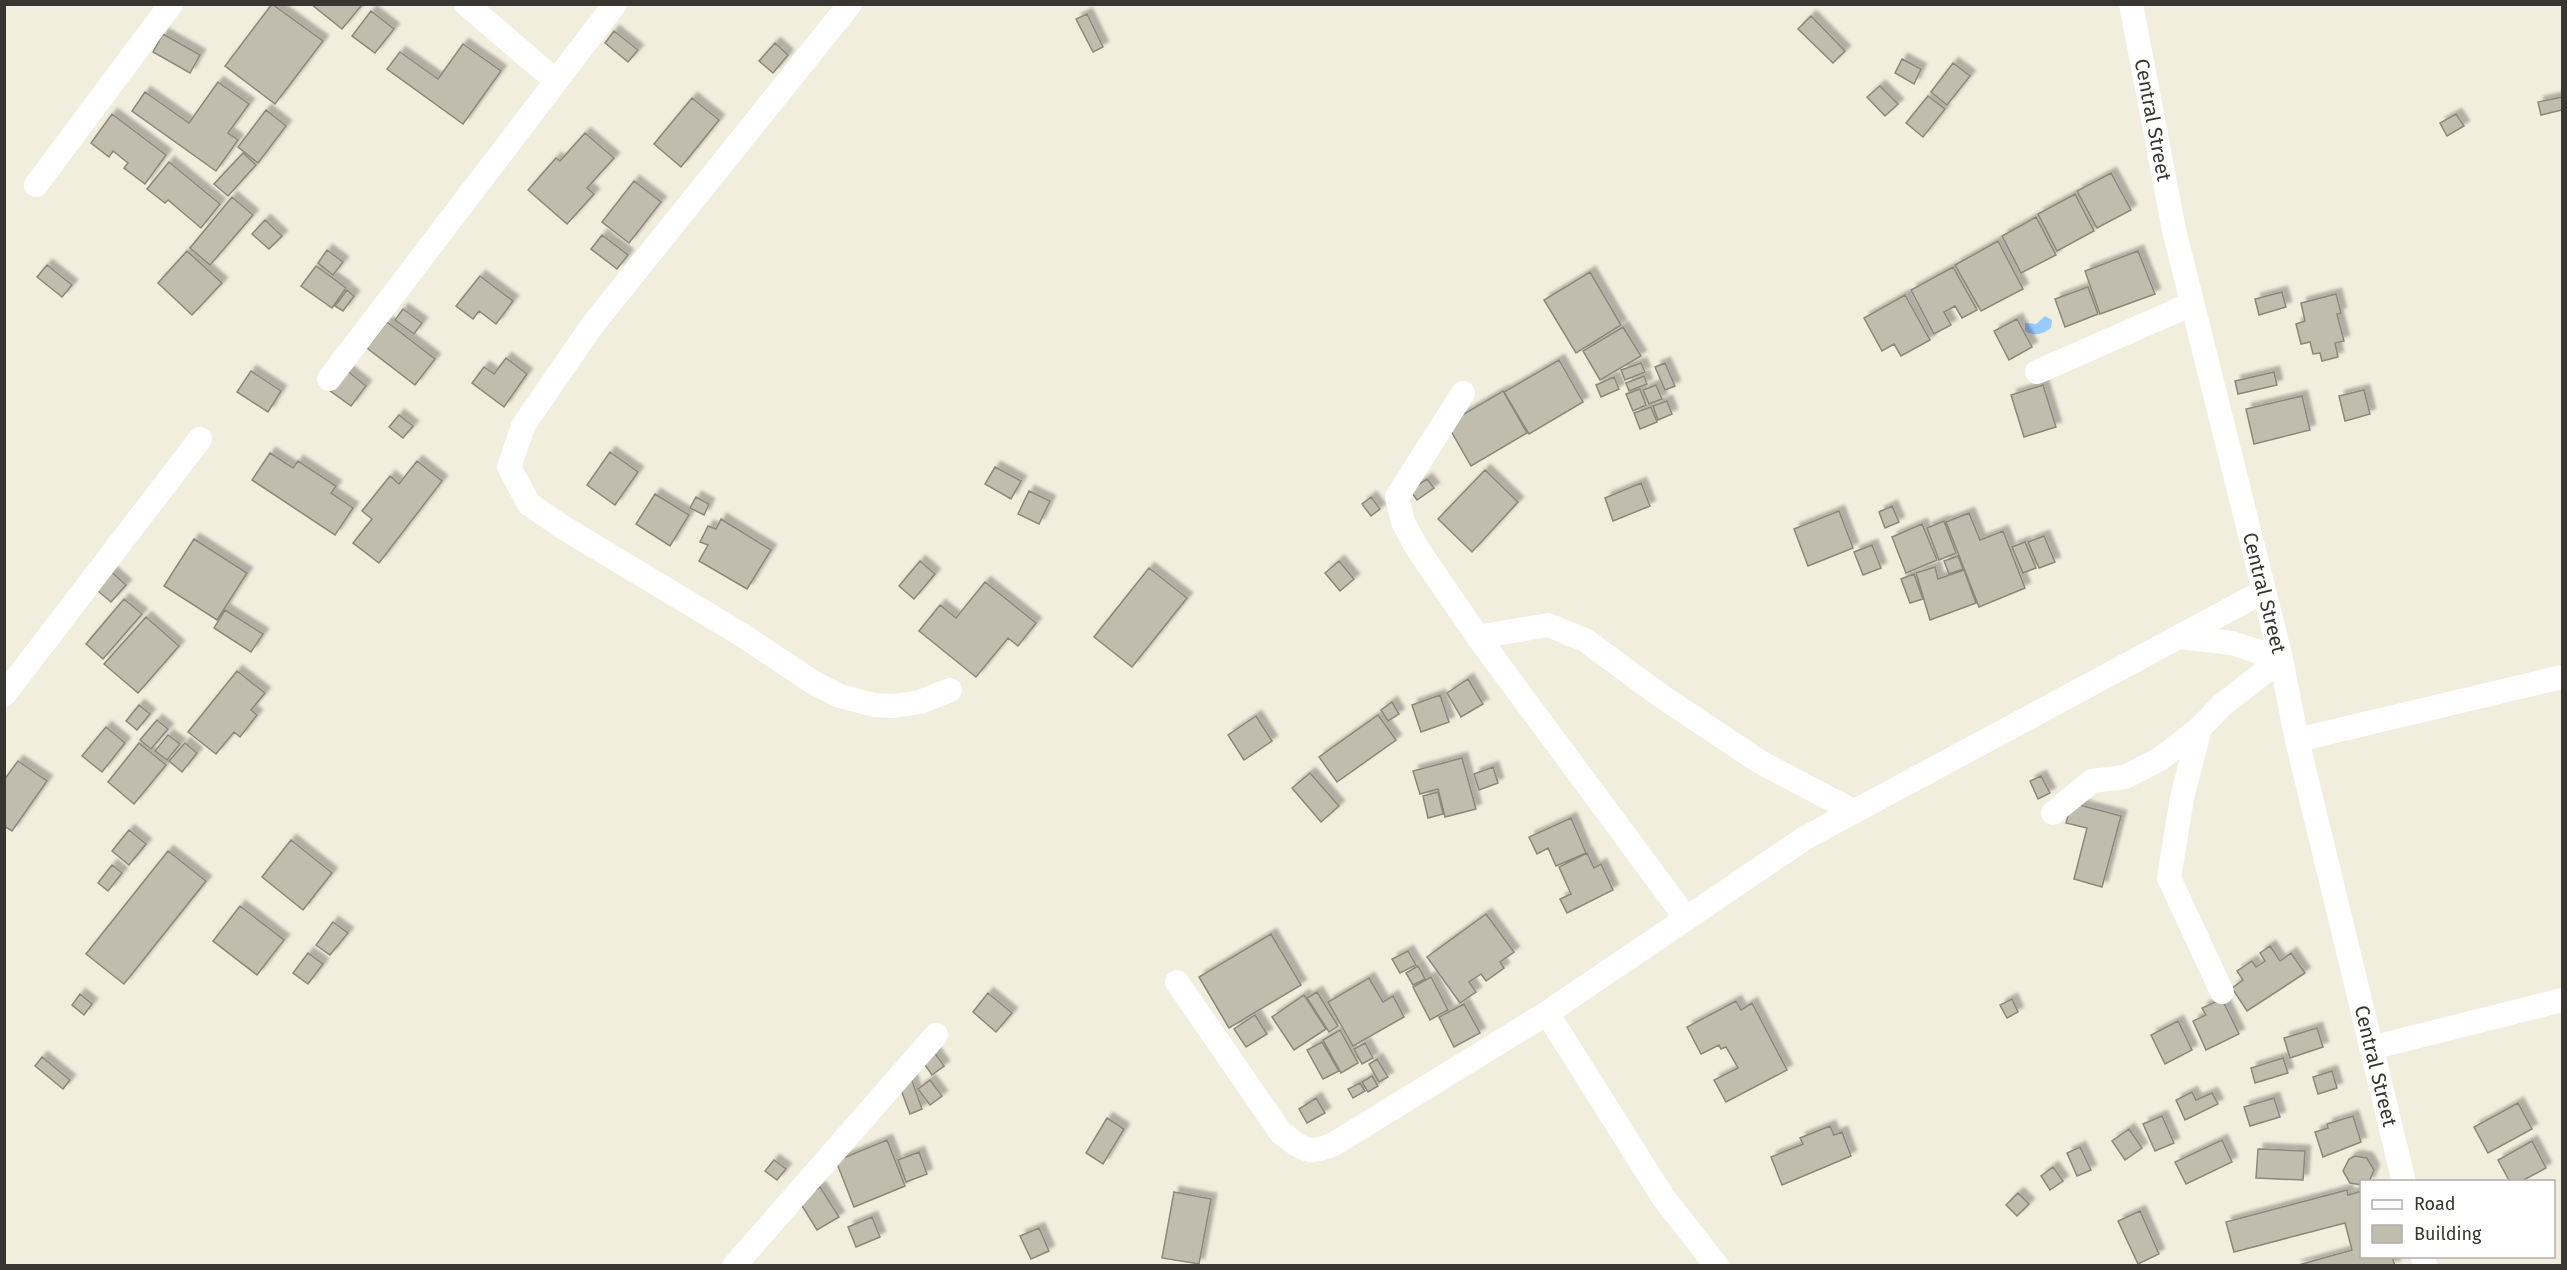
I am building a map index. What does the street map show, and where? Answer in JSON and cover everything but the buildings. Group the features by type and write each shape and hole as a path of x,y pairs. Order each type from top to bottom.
{"street":[{"path":"36,185 171,4"},
{"path":"466,4 556,81"},
{"path":"329,379 615,4"},
{"path":"850,4 591,327 522,426 509,467 529,504 814,683 840,696 874,705 894,706 920,702 950,690"},
{"name":"Central Street","path":"2132,4 2174,230 2281,659 2297,740 2404,1180"},
{"path":"2037,372 2192,304"},
{"path":"1463,393 1397,497 1403,522 1478,637 1686,918"},
{"path":"4,695 200,439"},
{"path":"1177,982 1281,1133 1301,1148 1317,1152 1334,1144 1547,1013 1805,838 2264,591"},
{"path":"1478,637 1548,625 1585,640 1664,698 1760,762 1853,811"},
{"path":"2180,637 2232,643 2281,659"},
{"path":"2053,813 2092,781 2125,777 2160,759 2200,728 2221,706 2281,659"},
{"path":"2297,740 2562,677"},
{"path":"2200,728 2182,798 2169,879 2222,992"},
{"path":"2371,1048 2562,1000"},
{"path":"1547,1013 1663,1197 1717,1266"},
{"path":"734,1266 936,1035"}],"water":[{"path":"2045,316 2052,320 2051,328 2039,334 2025,331 2025,323 2036,324"}]}
